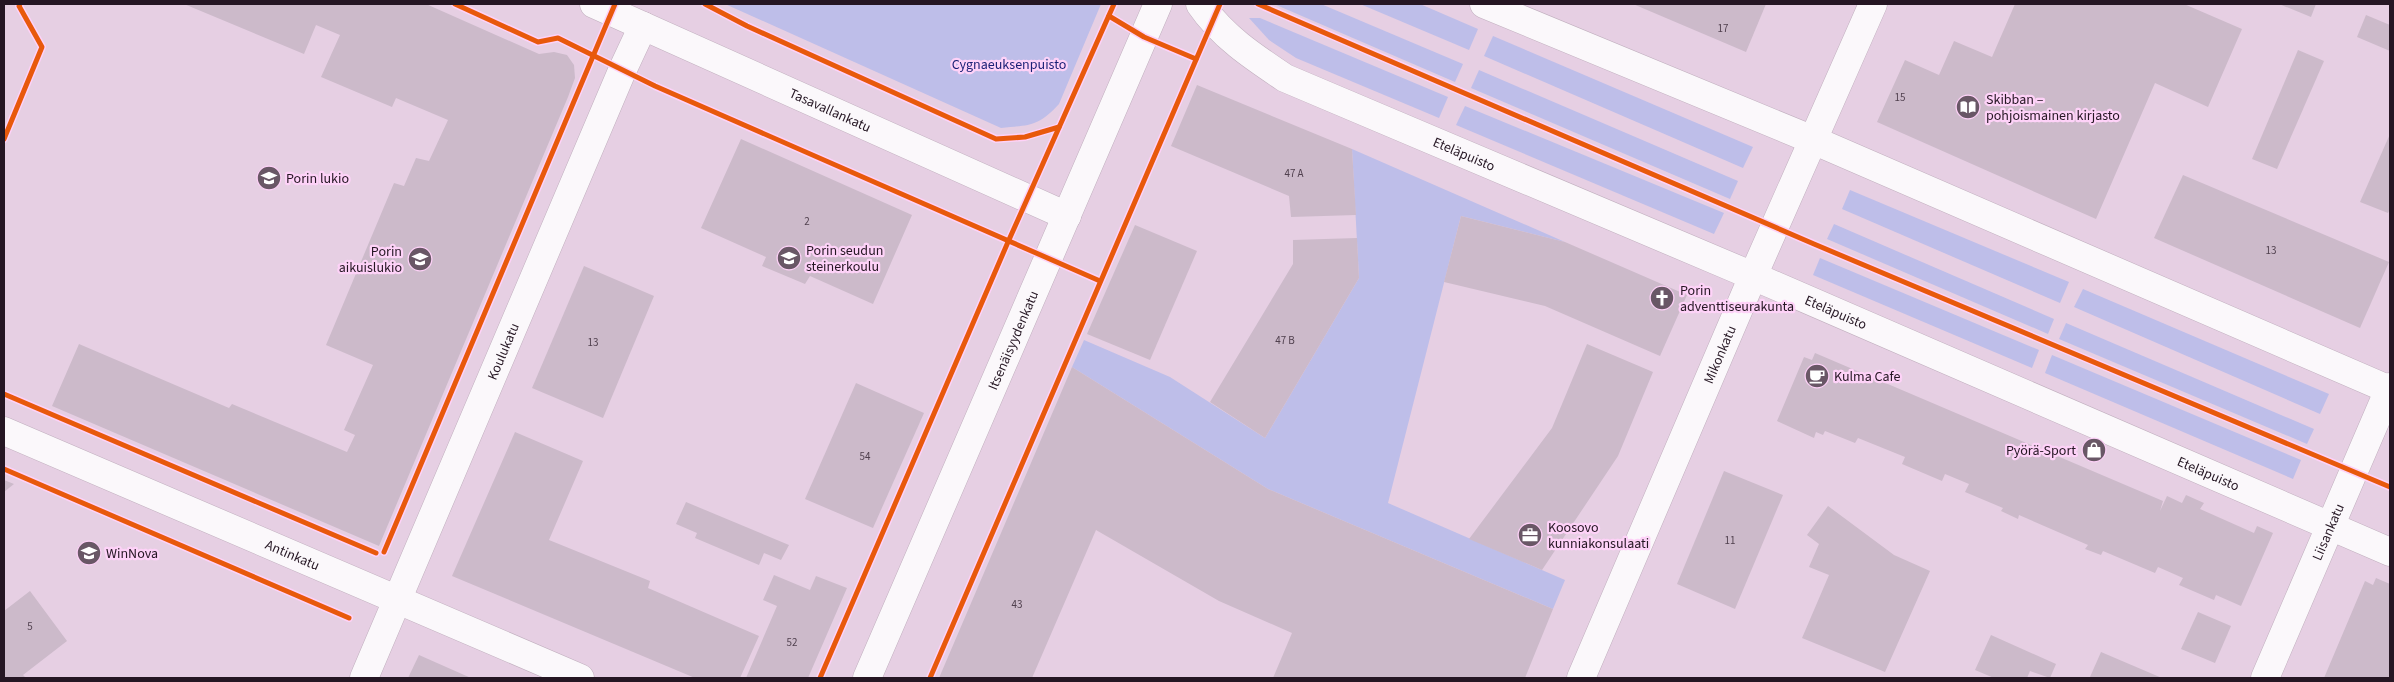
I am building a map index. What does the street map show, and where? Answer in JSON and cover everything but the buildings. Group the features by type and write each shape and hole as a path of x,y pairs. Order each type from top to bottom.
{"street":[{"name":"Tasavallankatu","path":"594,4 1067,216"},
{"name":"Itsenäisyydenkatu","path":"867,678 1158,4"},
{"path":"1484,4 1813,140 2390,389"},
{"name":"Mikonkatu","path":"1581,678 1753,276 1873,4"},
{"name":"Eteläpuisto","path":"1206,12 1242,50 1285,78 1753,276 2390,552"},
{"name":"Koulukatu","path":"364,678 622,71 643,26"},
{"name":"Liisankatu","path":"2265,678 2390,389"},
{"name":"Antinkatu","path":"4,430 580,678"}],"green space":[{"name":"Cygnaeuksenpuisto","path":"725,4 1101,4 1059,104 1052,112 1033,124 1001,128"},
{"path":"1274,4 1321,4 1463,64 1455,82"},
{"path":"1360,4 1420,4 1478,29 1469,50"},
{"path":"1249,18 1260,18 1448,97 1439,118 1296,58 1269,40"},
{"path":"1493,36 1753,147 1743,168 1484,56"},
{"path":"1479,70 1738,181 1730,199 1471,88"},
{"path":"1465,106 1724,213 1714,234 1456,125"},
{"path":"1352,149 1565,242 1461,216 1388,503 1565,580 1553,609 1268,489 1072,367 1084,340 1170,377 1265,438 1359,278"},
{"path":"1850,190 2069,282 2060,303 1842,209"},
{"path":"1834,224 2054,319 2048,334 1827,239"},
{"path":"1820,258 2039,350 2032,368 1813,275"},
{"path":"2083,289 2329,394 2320,414 2074,307"},
{"path":"2066,323 2314,429 2307,444 2059,339"},
{"path":"2052,355 2301,460 2293,479 2045,373"}],"cycle path":[{"path":"4,139 42,47 19,6 20,4"},
{"path":"455,4 538,42 558,38 655,86 1100,281"},
{"path":"384,552 615,4"},
{"path":"705,4 747,26 996,139 1025,137 1059,127"},
{"path":"820,678 1008,242 1114,4"},
{"path":"930,678 1220,4"},
{"path":"1258,4 1814,244 2390,487"},
{"path":"1109,16 1144,37 1196,59"},
{"path":"4,394 376,553"},
{"path":"4,469 349,618"}],"place":[{"name":"Skibban – pohjoismainen kirjasto","path":"1968,107"},
{"name":"Porin lukio","path":"269,178"},
{"name":"Porin seudun steinerkoulu","path":"789,258"},
{"name":"Porin aikuislukio","path":"420,259"},
{"name":"Porin adventtiseurakunta","path":"1662,298"},
{"name":"Kulma Cafe","path":"1817,376"},
{"name":"Pyörä-Sport","path":"2094,450"},
{"name":"Koosovo kunniakonsulaati","path":"1530,535"},
{"name":"WinNova","path":"89,553"}]}
